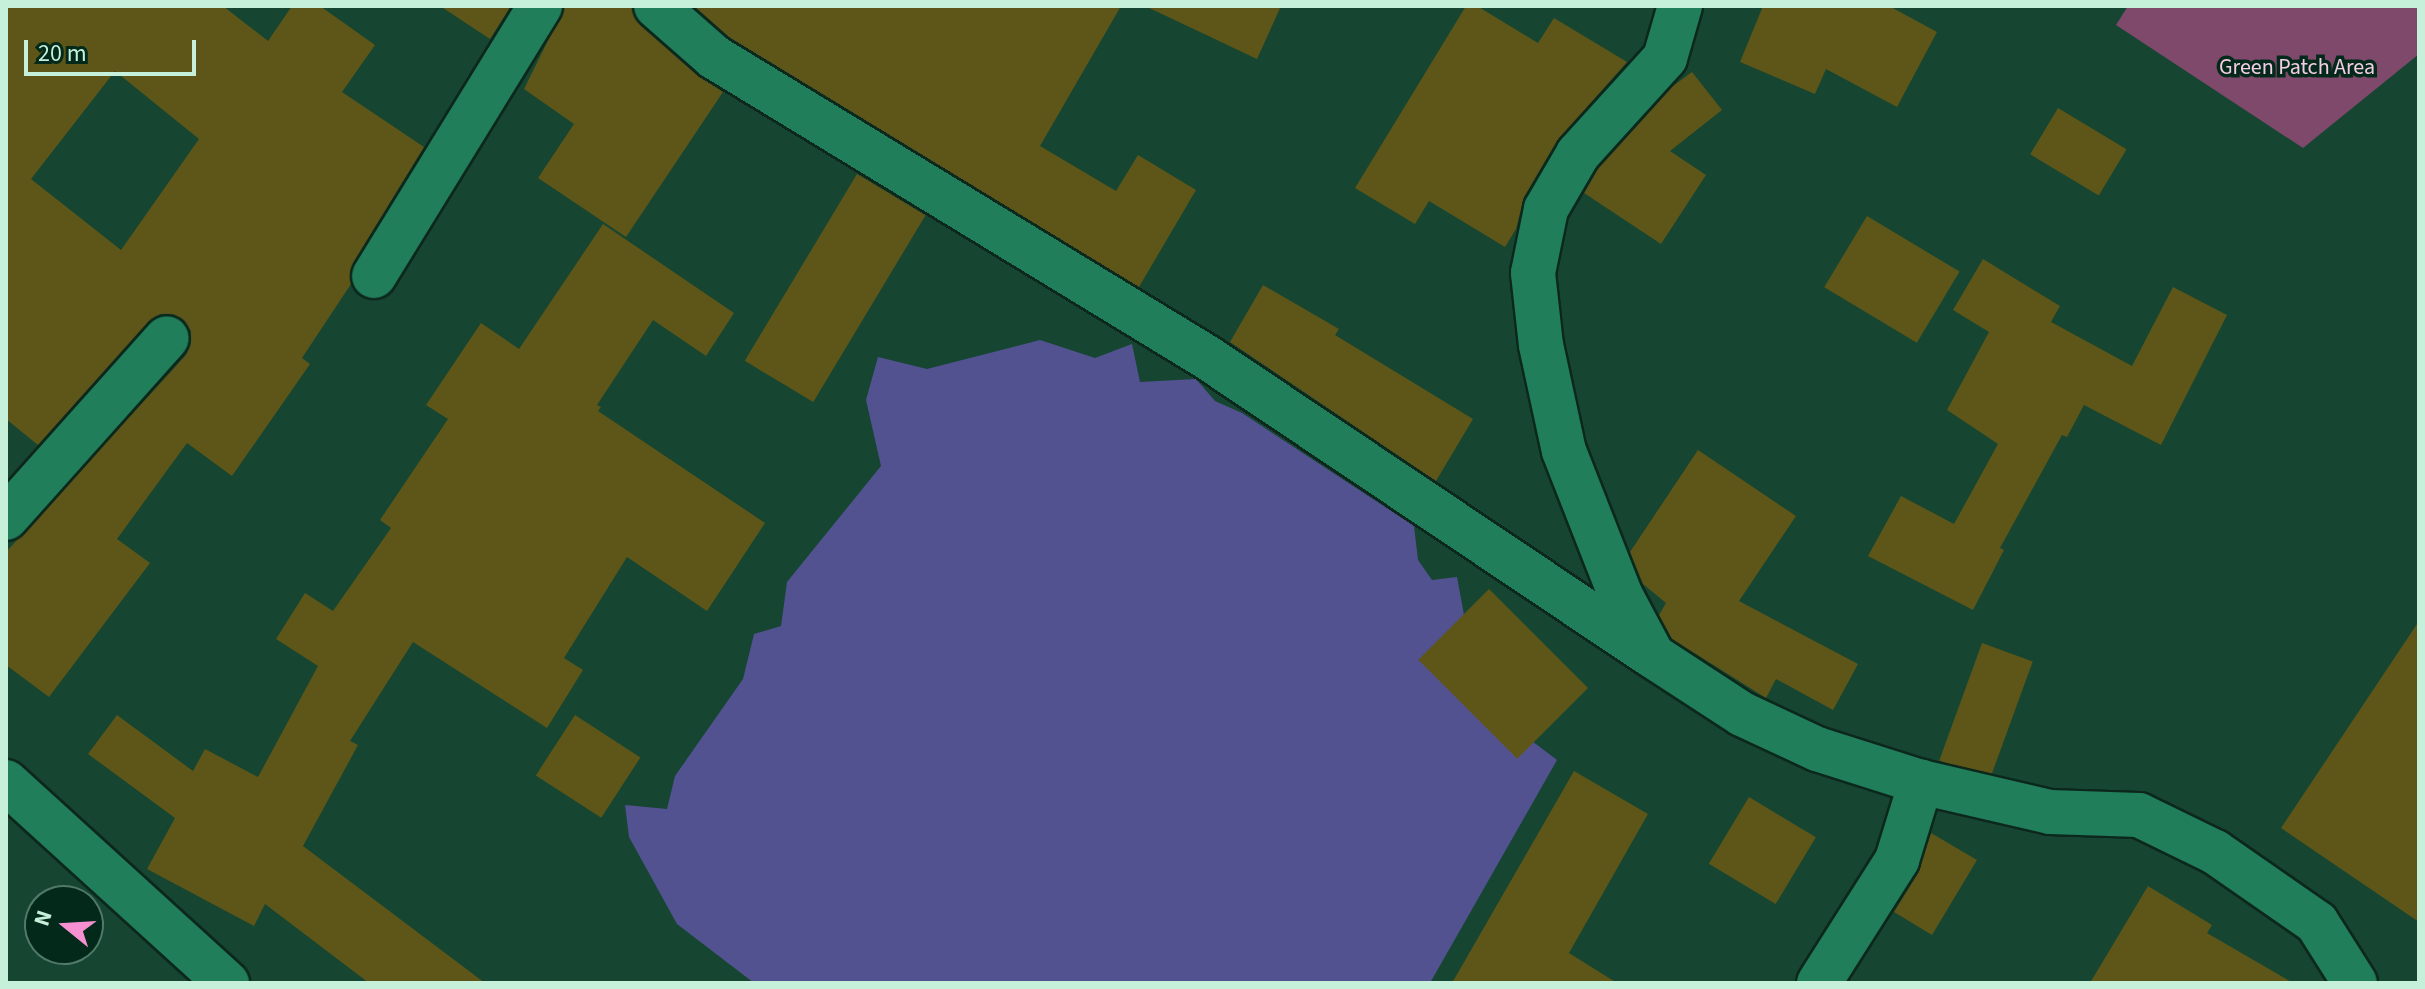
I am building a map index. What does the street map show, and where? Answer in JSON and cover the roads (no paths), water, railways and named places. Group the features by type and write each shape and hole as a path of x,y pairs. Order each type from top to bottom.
{"street":[{"path":"374,276 540,6"},
{"path":"656,6 714,57 1208,358 1742,714 1817,749 1921,782 2050,812 2139,815 2215,852 2317,923 2355,983"},
{"path":"1653,656 1608,567 1564,451 1541,345 1533,273 1546,209 1578,154 1665,58 1680,6"},
{"path":"6,518 167,338"},
{"path":"1819,983 1897,860 1921,782"},
{"path":"8,788 227,983"}],"park label":[{"name":"Green Patch Area","path":"2297,68"}]}
